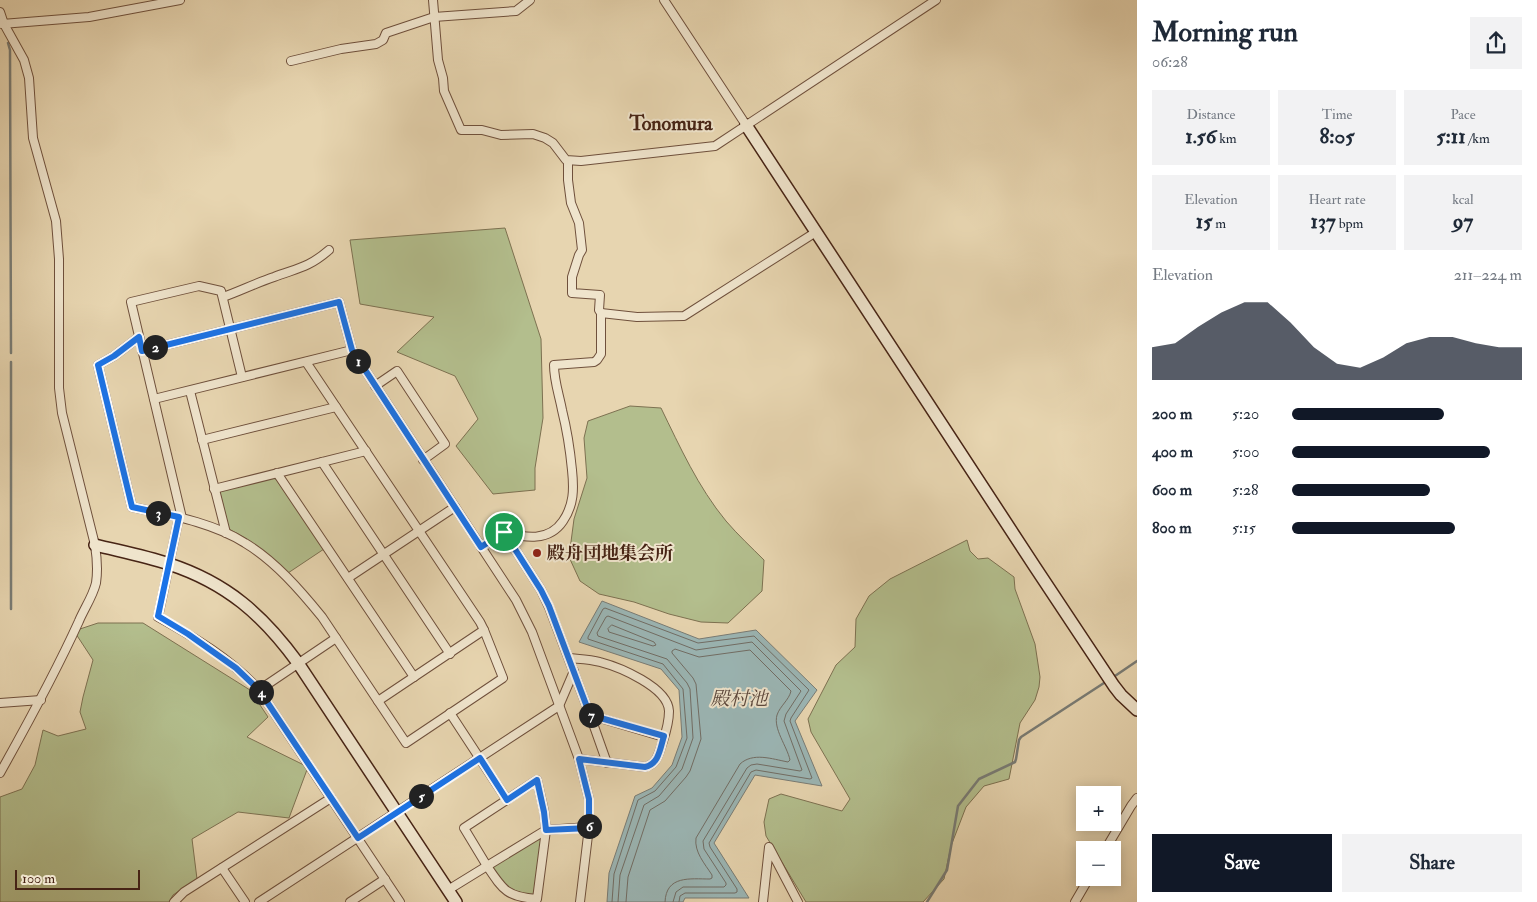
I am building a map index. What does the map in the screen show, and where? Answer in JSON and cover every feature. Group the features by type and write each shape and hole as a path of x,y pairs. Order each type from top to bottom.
{"street":[{"path":"2,24 89,17 180,0"},
{"path":"432,0 438,60 444,91 461,130 482,130 501,135 532,134 553,143 568,161 599,160 715,146 936,0"},
{"path":"291,61 341,49 376,44 383,40 386,33 434,17 516,11 530,0"},
{"path":"664,0 1114,686 1137,710"},
{"path":"0,12 2,24 24,60 29,78 33,138 56,221 59,259 59,388 62,413 97,557 95,585 70,642 41,700 0,773"},
{"path":"481,547 504,532 529,537 546,536 561,525 573,497 574,488 570,451 554,377 554,365 588,363 597,360 601,354 601,313 599,310 600,295 572,293 572,277 582,250 579,223 571,202 568,161"},
{"path":"601,313 637,317 684,316 816,232"},
{"path":"223,298 275,276 300,269 320,258 329,250"},
{"path":"242,377 221,291 199,286 130,302 154,399 180,518 158,616 188,634 236,668 259,690 400,902"},
{"path":"142,351 339,302 352,350 524,614 532,632 579,759 589,799 589,828 580,902"},
{"path":"139,337 114,356 98,365 132,507 180,518 226,532 244,542 274,565 310,602 406,743 503,678 484,630 306,362"},
{"path":"154,399 352,350"},
{"path":"375,386 397,371 445,444 423,460"},
{"path":"190,391 226,532"},
{"path":"202,440 336,407"},
{"path":"214,488 366,450"},
{"path":"322,462 450,654"},
{"path":"277,473 414,677"},
{"path":"348,578 455,507"},
{"path":"504,532 541,590 556,623 607,762"},
{"path":"94,545 169,564 205,578 227,590 263,621 284,643 298,663 456,902"},
{"path":"378,701 484,630"},
{"path":"259,690 336,638"},
{"path":"569,658 599,662 624,670 656,688 662,695 669,711 664,736 656,760 649,766 579,759"},
{"path":"259,902 559,706 574,671"},
{"path":"0,703 41,700"},
{"path":"450,713 507,800"},
{"path":"590,715 664,736"},
{"path":"537,780 546,830 537,900 508,893 500,886 464,828 537,780"},
{"path":"174,902 184,892 331,798"},
{"path":"1110,841 1137,798"},
{"path":"448,890 546,830 589,828"},
{"path":"763,902 769,847 798,902"},
{"path":"222,868 245,902"},
{"path":"350,902 385,879"},
{"path":"1075,902 1084,886"}],"green space":[{"path":"505,228 541,339 543,418 535,468 535,490 493,494 456,446 478,419 455,376 397,352 434,317 360,304 350,240"},
{"path":"630,406 661,408 690,466 716,508 764,560 762,591 728,623 701,622 634,602 599,594 580,581 569,557 574,519 587,478 584,438 588,421"},
{"path":"272,478 276,479 324,549 288,573 260,549 229,529 220,493"},
{"path":"967,540 970,551 978,559 988,558 1014,577 1015,589 1035,644 1040,677 1039,687 1035,700 1020,723 1009,779 984,786 966,807 951,846 944,879 923,902 806,902 766,836 764,822 769,799 781,794 842,811 850,799 811,732 808,719 836,665 855,647 856,619 869,596 890,579"},
{"path":"98,623 143,623 250,690 268,717 247,737 308,767 289,818 238,812 192,839 197,879 173,895 169,902 0,902 0,797 22,789 35,765 43,730 58,736 86,729 80,712 93,660 74,631"},
{"path":"541,839 534,893 532,895 513,890 493,869 494,866"}],"water":[{"name":"殿村池","path":"602,601 699,639 756,630 817,690 795,721 822,786 755,775 714,843 749,898 685,898 683,902 607,902 609,873 635,796 652,788 672,765 682,737 679,690 661,669 579,642"}],"waterway":[{"path":"8,43 10,50 11,353"},
{"path":"11,362 11,609"},
{"path":"1112,678 1137,661"},
{"path":"927,902 947,870 958,806 979,779 1015,762 1021,737 1107,681"}],"place":[{"name":"殿舟団地集会所","path":"537,553"}],"district":[{"name":"Tonomura","path":"671,123"}],"route":[{"path":"339,302 352,350 481,547 504,532 549,606 590,715 664,736 656,760 653,764 645,767 579,759 589,799 589,828 546,830 546,820 537,780 507,800 480,758 358,838 259,690 236,668 188,634 158,616 179,517 132,507 98,365 114,356 139,337 142,351 339,302"}]}
